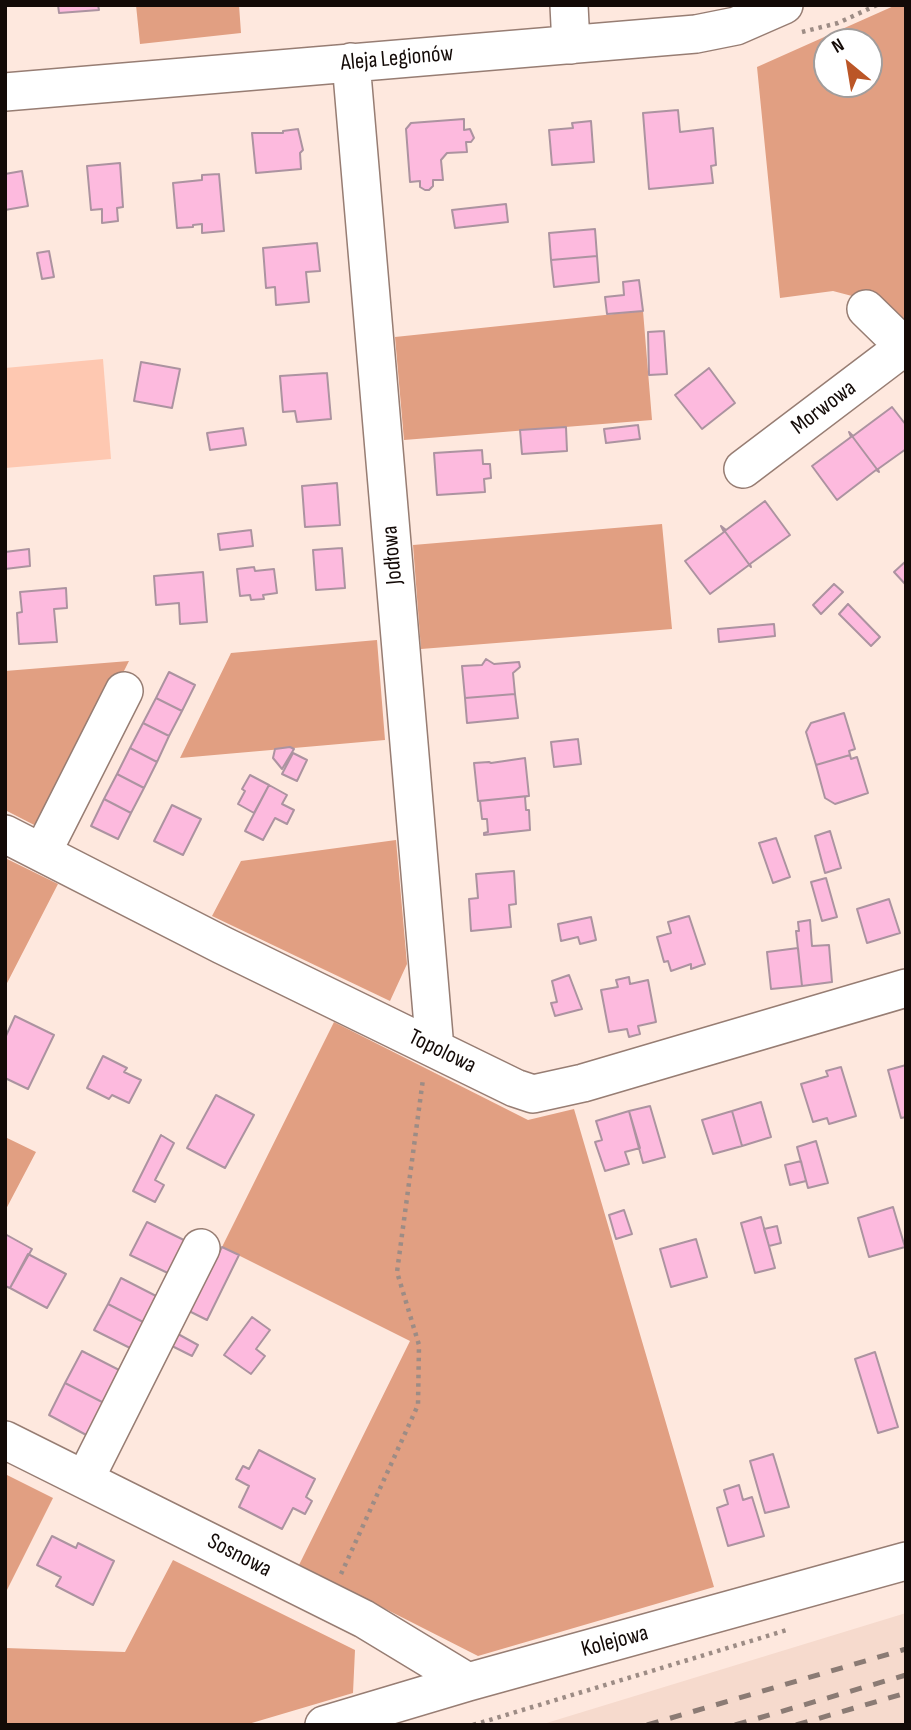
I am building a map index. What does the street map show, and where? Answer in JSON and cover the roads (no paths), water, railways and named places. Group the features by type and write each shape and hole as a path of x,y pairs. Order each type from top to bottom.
{"street":[{"path":"569,5 571,45"},
{"name":"Aleja Legionów","path":"5,92 712,32 736,26 784,5"},
{"name":"Jodłowa","path":"351,62 430,1062"},
{"name":"Morwowa","path":"743,469 905,348 866,309"},
{"path":"42,853 124,691"},
{"name":"Topolowa","path":"5,834 222,945 430,1062 533,1094 906,988"},
{"path":"85,1479 201,1248"},
{"name":"Sosnowa","path":"5,1440 364,1619 468,1682"},
{"name":"Kolejowa","path":"324,1725 468,1682 906,1561"}],"railway":[{"path":"647,1725 906,1649"},
{"path":"735,1725 906,1675"},
{"path":"796,1725 906,1693"}]}
